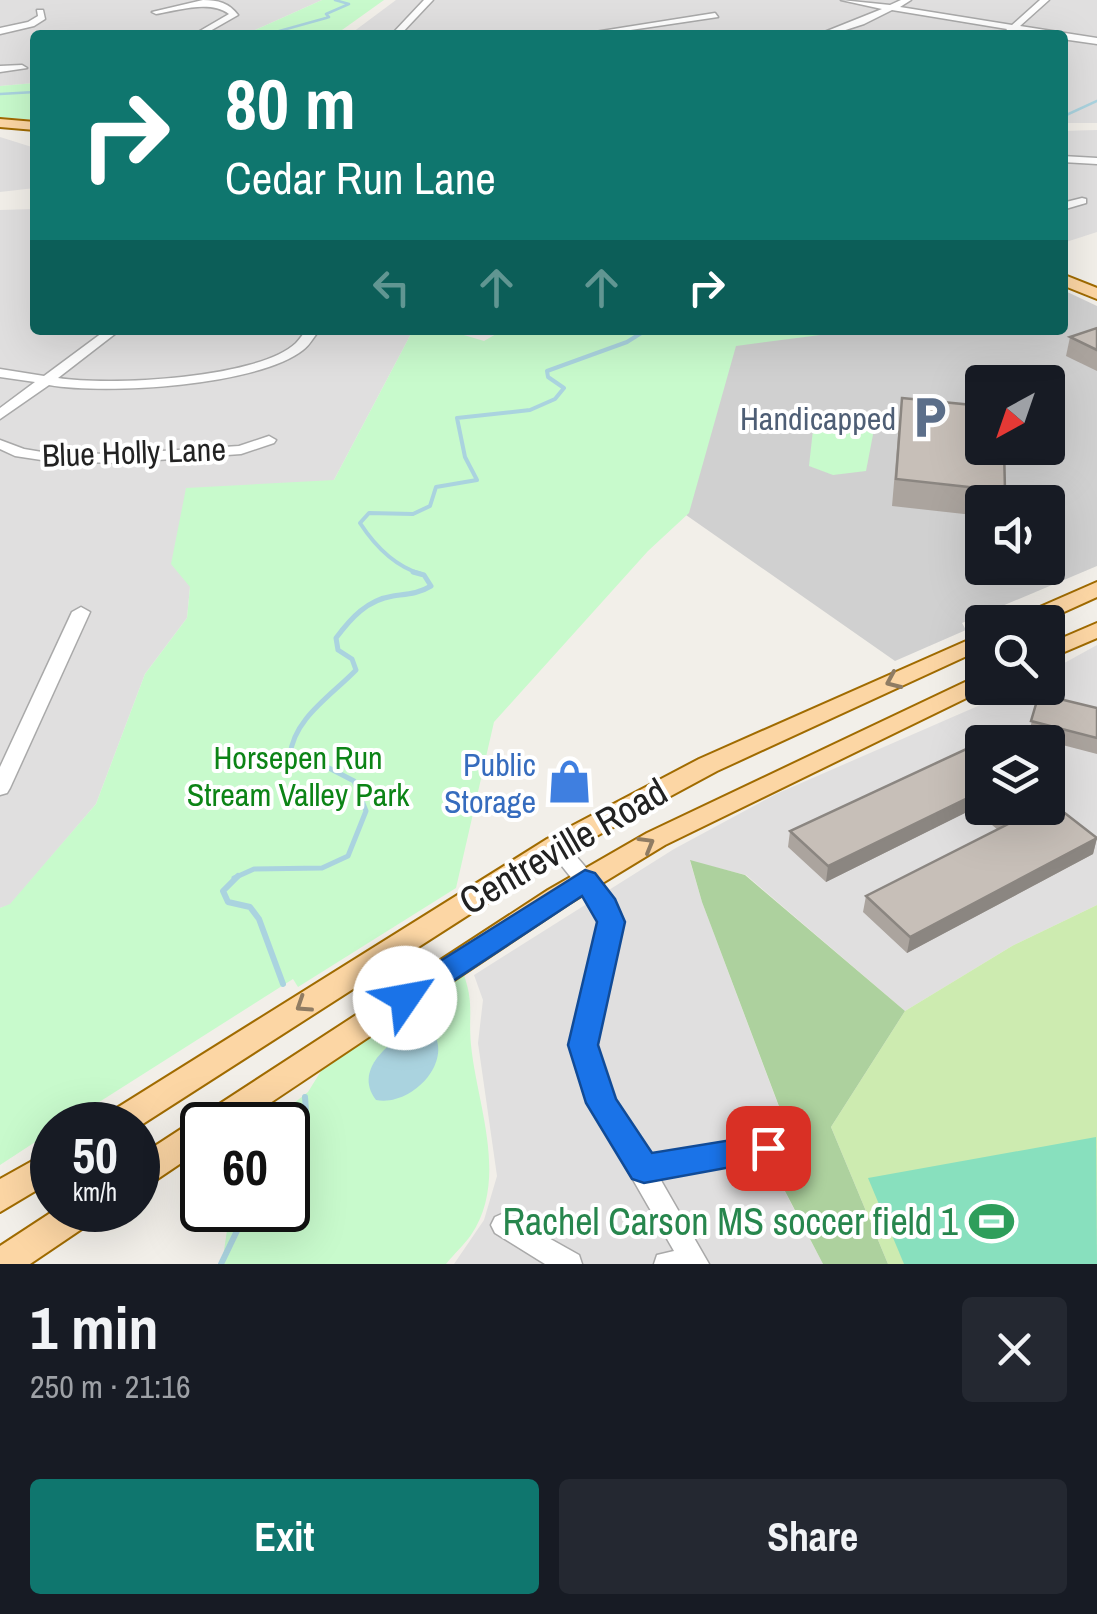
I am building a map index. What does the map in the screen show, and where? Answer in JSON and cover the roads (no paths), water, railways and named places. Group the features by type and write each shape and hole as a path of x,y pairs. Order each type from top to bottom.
{"main road":[{"path":"0,123 30,126"},
{"path":"1068,272 1097,282"},
{"path":"1068,282 1097,294"},
{"path":"1062,605 1097,589"},
{"path":"1065,644 1097,630"},
{"name":"Centreville Road","path":"151,1102 556,846 708,766 965,650"},
{"name":"Centreville Road","path":"247,1102 585,880 722,804 965,690"},
{"path":"0,1198 30,1178"},
{"path":"1,1264 50,1232"}],"street":[{"path":"156,12 209,0 229,8 234,15 206,30"},
{"path":"400,30 429,0"},
{"path":"845,0 999,30"},
{"path":"841,30 907,0"},
{"path":"1012,30 1045,0"},
{"path":"0,31 36,22 42,17 40,12"},
{"path":"614,30 715,15"},
{"path":"1068,36 1097,41"},
{"path":"0,69 22,68"},
{"path":"1068,158 1095,155"},
{"path":"1068,205 1082,201"},
{"name":"Blue Holly Lane","path":"0,416 107,335"},
{"path":"0,374 92,386 181,382 298,350 310,335"},
{"name":"Blue Holly Lane","path":"0,444 17,453 50,458 241,450 269,440"},
{"path":"0,788 82,612"},
{"path":"556,846 606,906 611,922 583,1045 602,1103 644,1169 686,1262"},
{"path":"644,1169 768,1148"},
{"path":"504,1225 569,1264"}],"water":[{"path":"422,1027 431,1029 437,1042 434,1067 426,1079 403,1096 376,1100 370,1088 372,1065 389,1046"}],"waterway":[{"path":"283,30 329,17 326,14 349,4 335,0"},
{"path":"0,94 30,92"},
{"path":"1068,114 1097,101"},
{"path":"421,574 386,554 360,523 369,513 413,514 430,506 436,487 477,480 465,457 457,418 530,410 555,399 564,388 548,377 547,371 638,335"},
{"path":"238,876 254,869 322,868 348,856 366,811 354,781 325,766 290,756 306,719 356,670 352,659 338,650 336,638 375,601 431,586 424,575 413,572"},
{"path":"238,876 223,891 228,902 250,907 259,919 283,984"},
{"path":"305,1097 305,1102"},
{"path":"221,1264 236,1232"}],"place":[{"name":"Handicapped","path":"929,418"},
{"name":"Public Storage","path":"569,782"},
{"name":"Rachel Carson MS soccer field 1","path":"991,1221"}],"park label":[{"name":"Horsepen Run Stream Valley Park","path":"298,776"}]}
